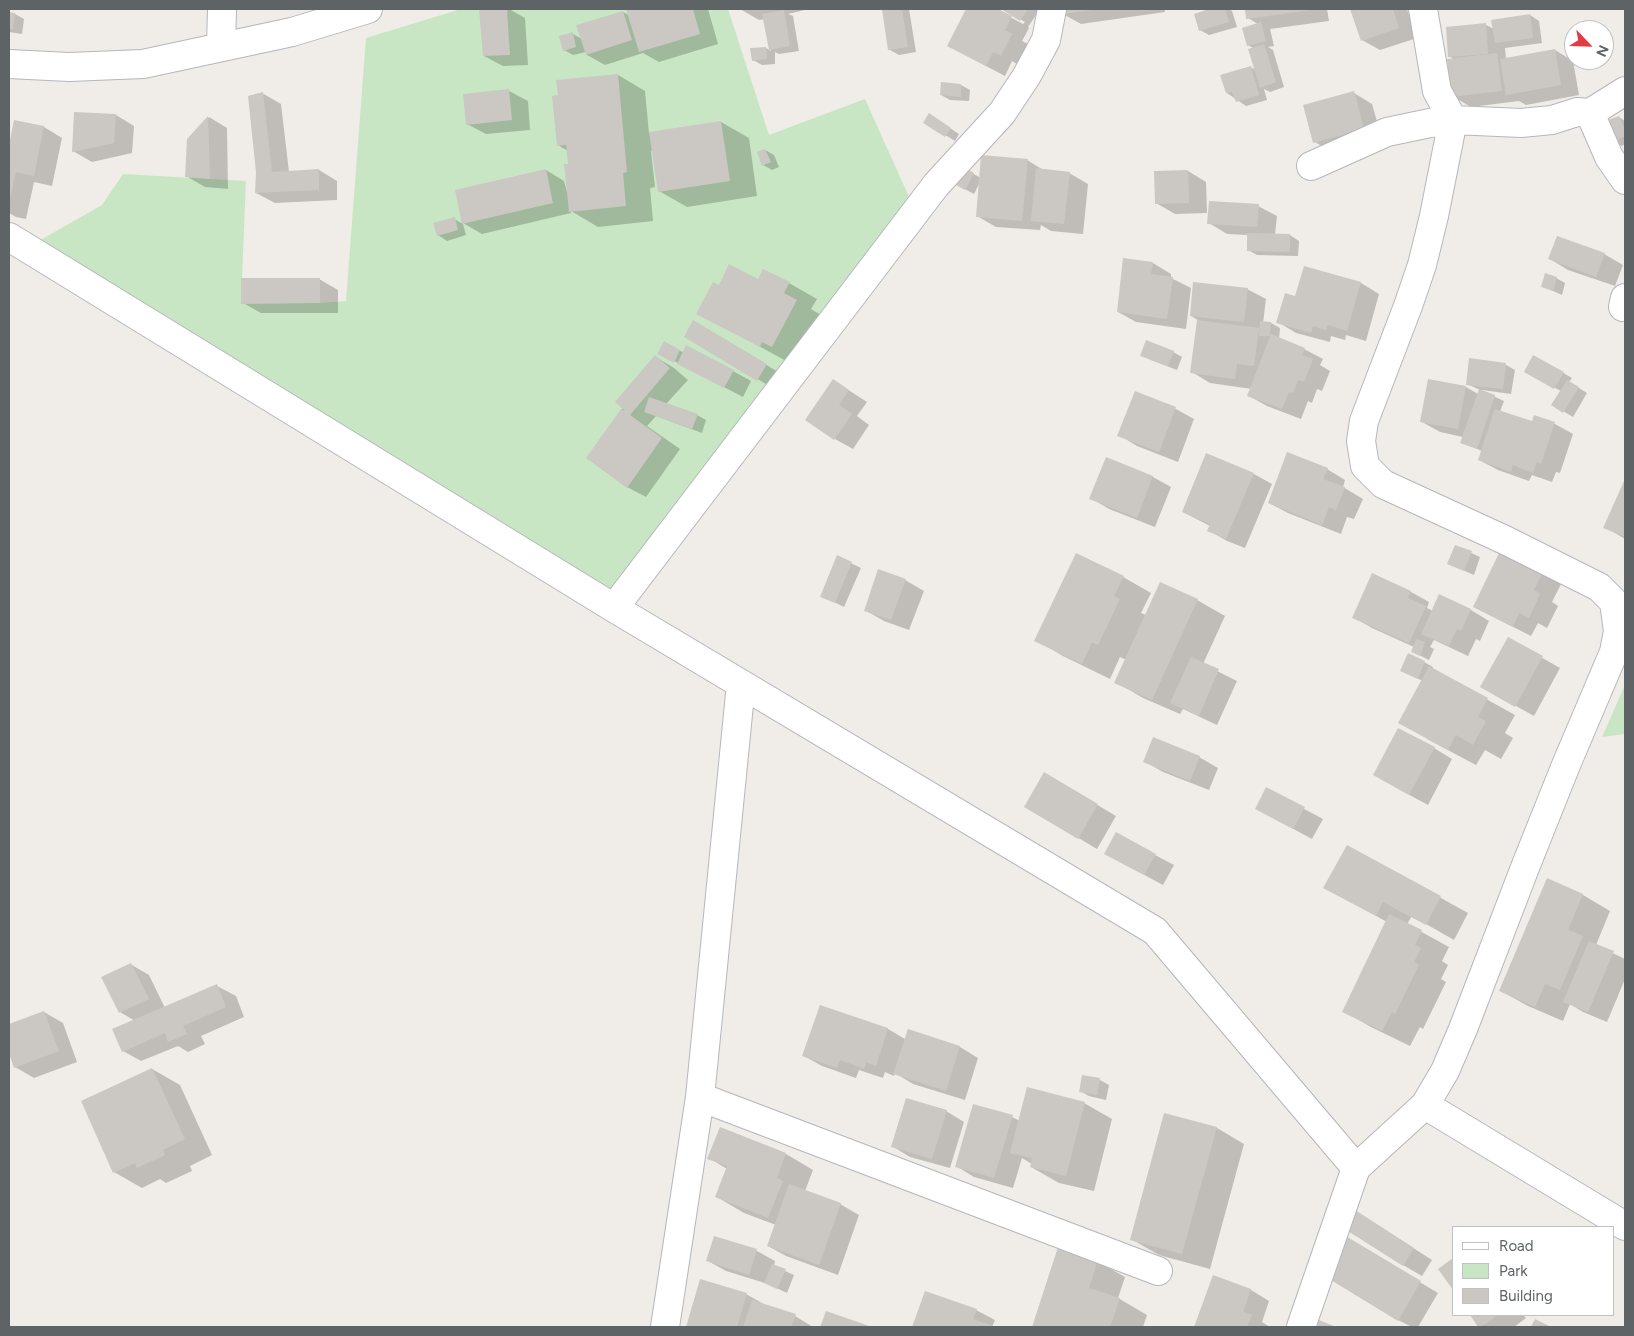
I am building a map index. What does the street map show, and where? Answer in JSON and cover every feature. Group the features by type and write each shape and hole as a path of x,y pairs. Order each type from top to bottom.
{"street":[{"path":"221,46 222,9"},
{"path":"9,64 69,67 143,64 292,32 368,9"},
{"path":"614,608 936,185 1002,113 1026,77 1046,40 1052,9"},
{"path":"1301,1327 1356,1168 1425,1105 1445,1071 1533,847 1614,652 1618,632 1614,602 1600,587 1507,540 1383,484 1365,466 1361,441 1364,421 1422,266 1453,120 1437,91 1423,9"},
{"path":"1311,166 1387,132 1453,120 1521,123 1552,120 1577,112 1590,112 1625,91"},
{"path":"1590,112 1609,157 1625,180"},
{"path":"9,237 614,608 1155,931 1356,1168"},
{"path":"665,1327 700,1097 742,684"},
{"path":"700,1097 1158,1271"},
{"path":"1425,1105 1625,1226"}],"green space":[{"path":"461,9 728,9 769,135 865,99 914,208 603,609 16,254 102,205 123,174 246,181 241,303 320,303 346,301 366,38"},
{"path":"1625,685 1625,734 1602,737"}],"building":[{"path":"479,9 507,9 510,55 483,56"},
{"path":"626,9 693,9 700,34 639,52"},
{"path":"882,9 902,9 908,47 888,50"},
{"path":"966,9 998,9 1012,16 1005,30 1012,34 1001,56 993,52 986,66 947,46"},
{"path":"1001,9 1028,9 1020,21"},
{"path":"1061,9 1092,9 1092,10 1062,14"},
{"path":"1209,9 1225,9 1229,22 1199,31 1194,14"},
{"path":"1245,9 1310,9 1311,10 1246,19"},
{"path":"1350,9 1393,9 1399,28 1361,41"},
{"path":"784,10 790,46 769,50 762,14"},
{"path":"623,11 632,40 586,55 576,25"},
{"path":"9,12 15,13 13,29 9,29"},
{"path":"1530,14 1533,38 1495,43 1491,20"},
{"path":"1261,22 1266,41 1247,46 1242,28"},
{"path":"1486,23 1488,54 1448,57 1446,27"},
{"path":"573,32 576,47 563,51 559,36"},
{"path":"1264,44 1276,82 1260,88 1248,49"},
{"path":"766,47 767,59 752,61 750,48"},
{"path":"1555,49 1561,85 1506,95 1500,59"},
{"path":"1497,53 1502,91 1451,97 1447,59"},
{"path":"1251,66 1259,95 1236,102 1232,92 1226,93 1220,75"},
{"path":"618,74 627,172 623,173 626,206 569,212 564,164 568,164 566,145 557,146 552,96 558,95 556,80"},
{"path":"941,82 961,84 961,97 940,95"},
{"path":"509,89 512,120 466,125 463,94"},
{"path":"1354,91 1364,129 1313,143 1303,105"},
{"path":"263,92 272,172 319,169 319,190 255,193 256,172 248,96"},
{"path":"74,112 116,114 114,143 72,152"},
{"path":"929,113 951,128 945,137 923,123"},
{"path":"208,116 210,179 185,177 187,139"},
{"path":"1619,116 1625,130 1625,136 1612,142 1603,122"},
{"path":"14,120 44,126 34,176 16,172 10,199 9,145"},
{"path":"721,121 730,181 658,192 649,132"},
{"path":"765,149 771,162 762,166 757,152"},
{"path":"981,155 1028,159 1022,221 976,217"},
{"path":"958,164 974,173 965,190 949,181"},
{"path":"1036,168 1070,172 1064,224 1031,221"},
{"path":"546,169 553,203 462,224 455,190"},
{"path":"1188,170 1189,203 1155,204 1154,171"},
{"path":"1209,201 1259,204 1257,227 1207,224"},
{"path":"455,217 458,230 437,236 433,223"},
{"path":"1247,233 1290,234 1290,252 1247,251"},
{"path":"1557,236 1605,253 1596,277 1548,259"},
{"path":"1123,258 1153,262 1151,274 1173,277 1167,319 1117,312"},
{"path":"729,264 758,279 763,269 790,282 784,293 797,300 772,347 762,342 760,347 696,314 713,282 719,285"},
{"path":"1304,266 1361,282 1347,331 1328,325 1326,330 1313,326 1311,333 1276,323 1285,293 1295,296"},
{"path":"1545,273 1557,277 1553,291 1541,287"},
{"path":"241,278 320,278 320,303 241,304"},
{"path":"1193,282 1248,288 1244,322 1190,316"},
{"path":"693,320 767,364 757,381 684,337"},
{"path":"1197,320 1259,328 1254,366 1237,364 1235,379 1190,373"},
{"path":"1260,321 1271,322 1270,336 1259,336"},
{"path":"1271,334 1305,348 1302,355 1313,359 1304,382 1298,380 1293,393 1289,392 1282,409 1247,396"},
{"path":"1146,340 1174,351 1168,366 1140,356"},
{"path":"664,341 680,350 674,363 657,354"},
{"path":"686,345 734,370 724,388 677,364"},
{"path":"655,355 670,368 630,415 662,438 627,488 586,458 621,409 625,411 615,402"},
{"path":"1533,355 1564,372 1554,389 1524,372"},
{"path":"1469,358 1506,363 1503,389 1466,385"},
{"path":"833,379 849,390 839,405 852,414 834,440 805,420"},
{"path":"1428,379 1466,386 1458,429 1420,422"},
{"path":"1567,380 1579,387 1563,413 1551,405"},
{"path":"1479,389 1495,395 1477,449 1460,443"},
{"path":"1135,391 1176,407 1159,452 1117,436"},
{"path":"649,397 698,414 692,429 644,412"},
{"path":"1495,409 1532,421 1534,415 1555,422 1541,464 1537,462 1533,473 1513,465 1511,472 1478,460"},
{"path":"1287,452 1328,468 1323,479 1345,487 1336,510 1329,507 1322,525 1268,503"},
{"path":"1206,453 1254,473 1226,539 1207,531 1210,524 1182,512"},
{"path":"1106,457 1153,476 1137,518 1089,499"},
{"path":"1625,481 1625,537 1603,528"},
{"path":"1455,545 1472,551 1464,571 1447,564"},
{"path":"1500,551 1543,572 1534,590 1540,594 1529,618 1519,613 1513,627 1473,607"},
{"path":"1076,553 1124,576 1114,596 1120,599 1098,645 1092,642 1082,664 1034,641"},
{"path":"837,555 852,562 835,603 820,597"},
{"path":"878,569 906,579 891,620 864,611"},
{"path":"1372,573 1411,591 1408,598 1426,606 1409,643 1352,618"},
{"path":"1160,582 1198,599 1152,700 1114,683"},
{"path":"1439,594 1471,609 1461,631 1457,629 1449,646 1421,634"},
{"path":"1508,637 1543,656 1515,707 1480,687"},
{"path":"1416,639 1425,642 1420,656 1411,652"},
{"path":"1408,653 1425,661 1418,679 1400,671"},
{"path":"1191,657 1219,669 1199,716 1170,703"},
{"path":"1429,666 1488,698 1478,717 1486,721 1473,745 1456,735 1448,750 1398,723"},
{"path":"1398,728 1435,747 1409,795 1373,775"},
{"path":"1153,737 1200,756 1190,781 1143,762"},
{"path":"1044,772 1098,804 1078,839 1024,807"},
{"path":"1266,787 1305,807 1293,829 1255,809"},
{"path":"1116,832 1156,854 1144,875 1104,854"},
{"path":"1347,845 1441,896 1426,925 1383,902 1376,916 1323,888"},
{"path":"1547,878 1583,894 1568,930 1583,936 1560,990 1545,984 1535,1007 1499,991"},
{"path":"1389,914 1422,930 1415,945 1421,948 1414,962 1419,965 1395,1014 1392,1012 1382,1031 1342,1012"},
{"path":"1589,941 1614,951 1588,1012 1563,1002"},
{"path":"131,963 149,999 119,1013 101,977"},
{"path":"217,984 226,1007 183,1026 187,1034 168,1042 165,1033 122,1052 112,1029"},
{"path":"820,1005 888,1028 876,1066 866,1062 864,1069 840,1060 837,1068 802,1056"},
{"path":"44,1011 59,1051 14,1068 9,1053 9,1024"},
{"path":"908,1029 960,1046 946,1091 893,1074"},
{"path":"152,1068 185,1139 163,1150 165,1155 137,1168 135,1163 113,1173 81,1101"},
{"path":"1082,1075 1100,1078 1097,1095 1079,1092"},
{"path":"1027,1087 1085,1102 1066,1176 1030,1167 1032,1158 1010,1153"},
{"path":"906,1098 947,1110 932,1159 891,1147"},
{"path":"973,1104 1013,1115 994,1178 955,1167"},
{"path":"1164,1113 1217,1127 1182,1254 1130,1240"},
{"path":"720,1127 786,1153 777,1178 783,1181 768,1218 715,1197 727,1166 707,1159"},
{"path":"789,1184 841,1203 819,1265 767,1246"},
{"path":"1352,1208 1414,1248 1403,1266 1340,1226"},
{"path":"1344,1235 1421,1281 1398,1321 1321,1274"},
{"path":"714,1236 757,1249 749,1275 706,1261"},
{"path":"1058,1247 1098,1260 1089,1288 1120,1298 1110,1327 1032,1327"},
{"path":"1452,1259 1452,1289 1438,1269"},
{"path":"772,1264 786,1269 777,1289 764,1283"},
{"path":"1213,1275 1251,1289 1243,1312 1252,1315 1247,1327 1194,1327"},
{"path":"700,1279 747,1293 737,1327 686,1327"},
{"path":"925,1291 977,1309 973,1319 996,1327 912,1327"},
{"path":"752,1300 796,1314 791,1327 743,1327"},
{"path":"826,1311 872,1327 820,1327"},
{"path":"1471,1316 1497,1316 1481,1327 1478,1327"},
{"path":"1535,1319 1551,1327 1531,1327"},
{"path":"1319,1320 1336,1327 1317,1327"}]}
